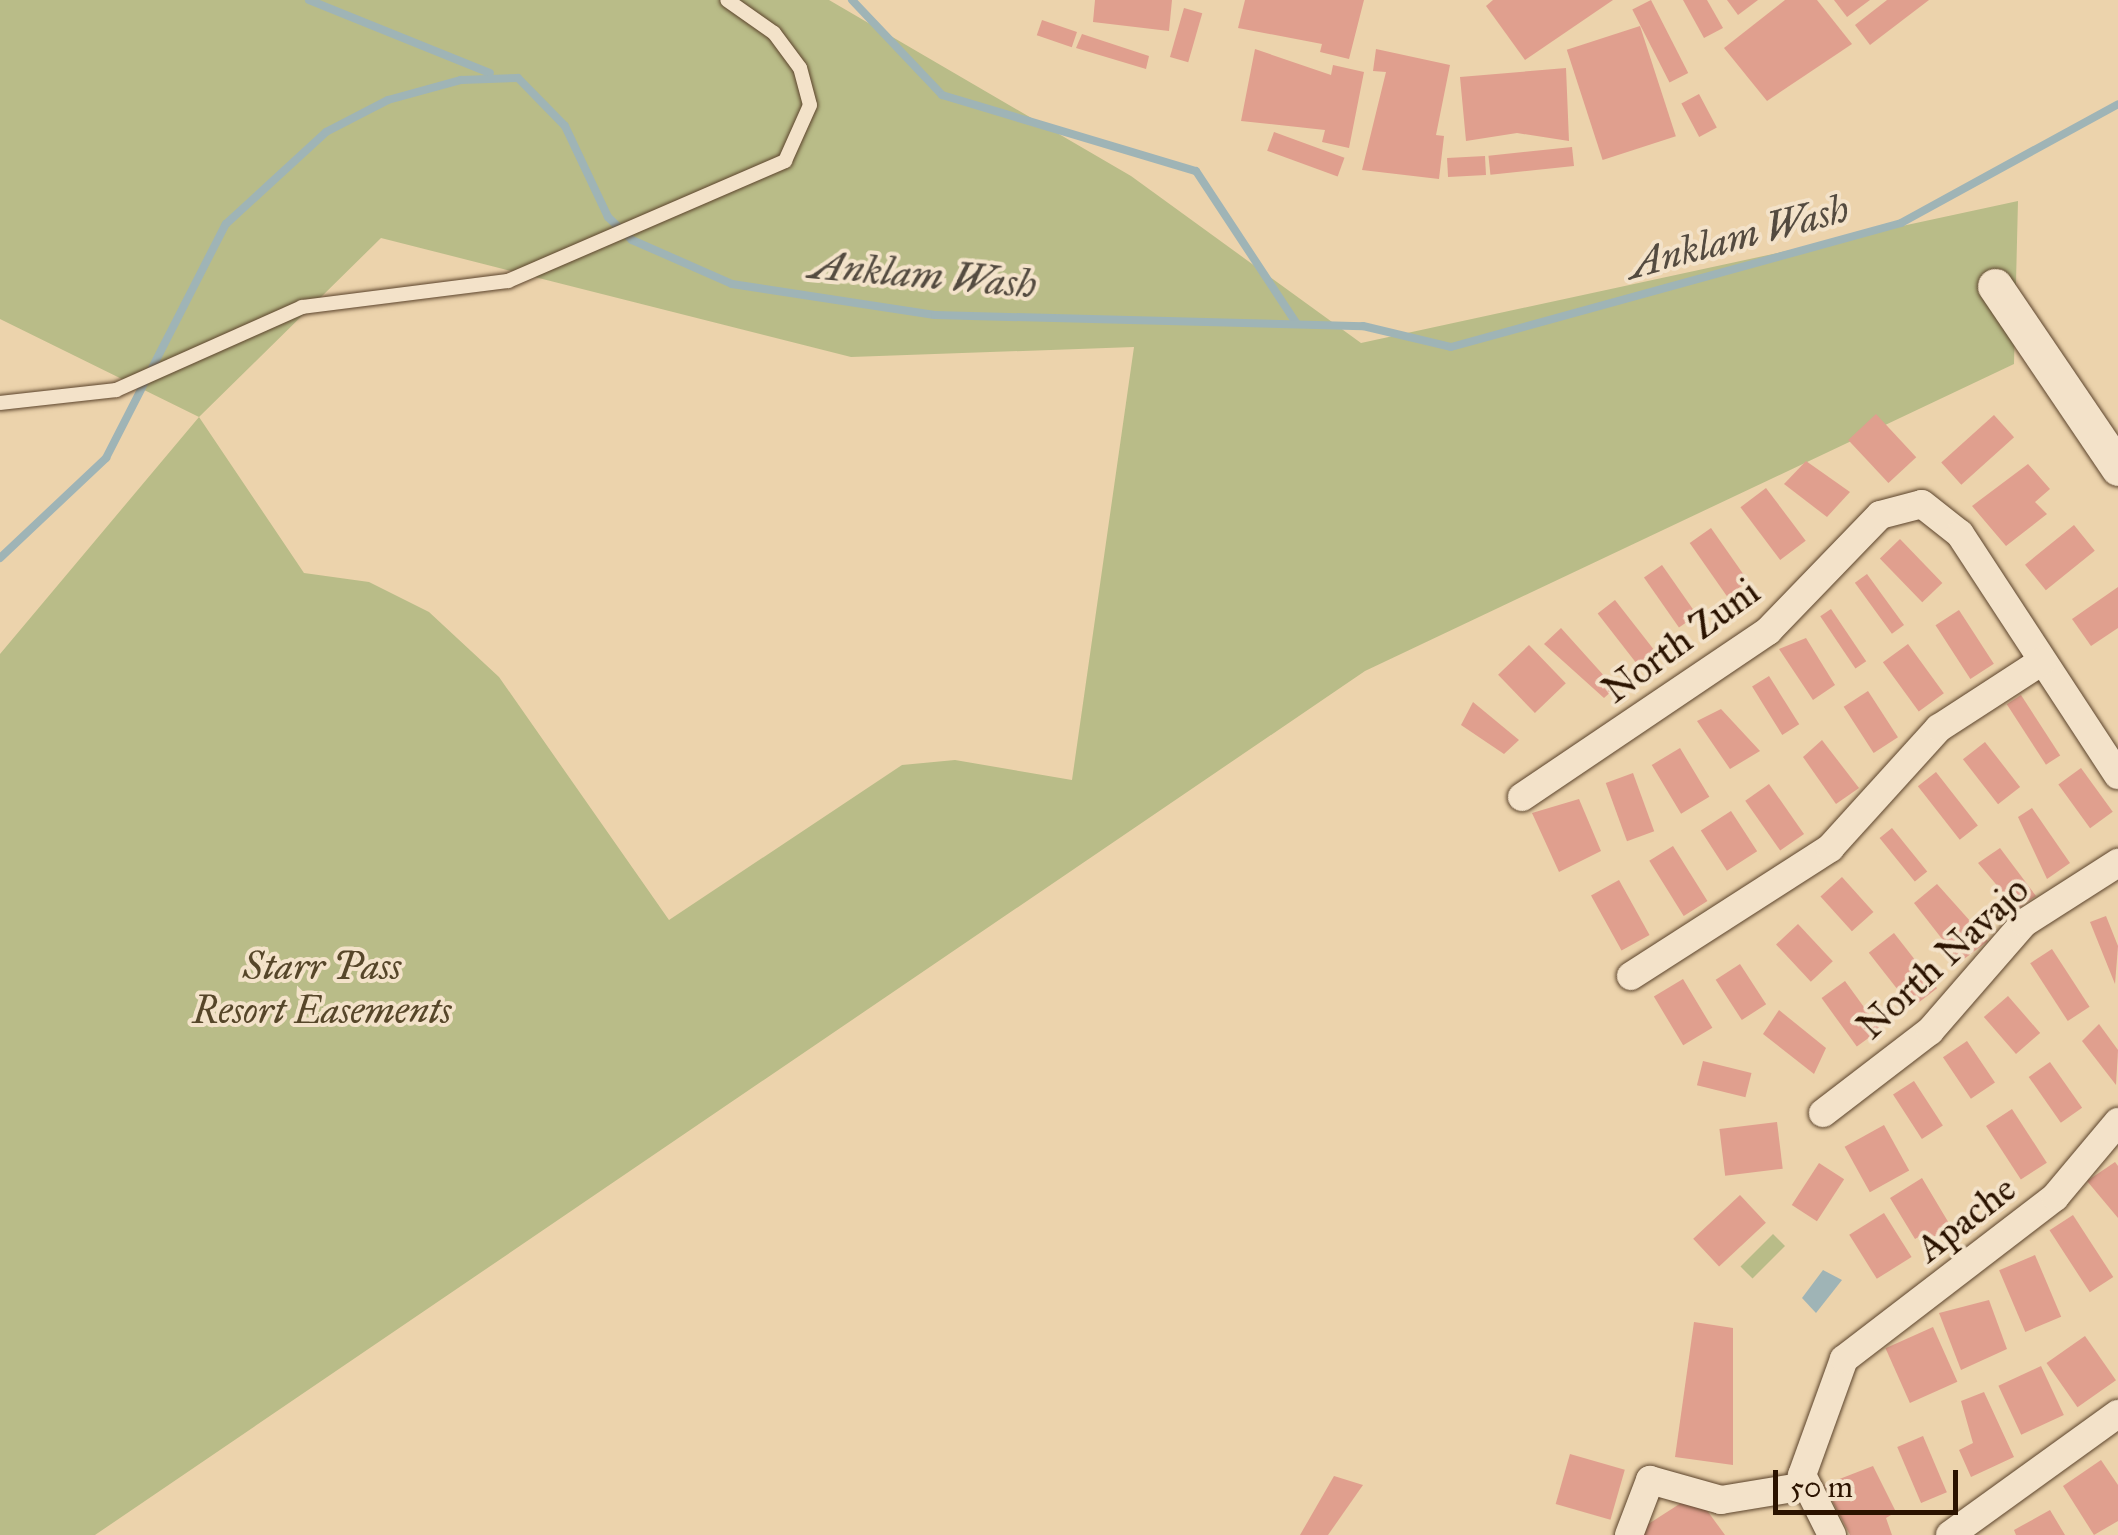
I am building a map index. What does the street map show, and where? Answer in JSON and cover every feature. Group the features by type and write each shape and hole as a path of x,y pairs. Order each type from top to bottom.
{"street":[{"path":"1995,286 2118,468"},
{"name":"North Zuni","path":"1522,797 1768,631 1880,515 1922,504 1960,534 2042,661"},
{"path":"1630,976 1830,848 1939,728 2042,661 2118,775"},
{"name":"North Navajo","path":"1823,1113 1930,1031 2024,924 2118,863"},
{"name":"Apache","path":"1806,1486 1844,1359 2054,1198 2118,1122"},
{"path":"1950,1535 2118,1414"},
{"path":"1629,1535 1650,1480 1721,1500 1806,1486 1832,1535"}],"lane":[{"path":"0,403 116,390 302,307 508,281 785,161 810,105 800,68 774,33 728,0"}],"green space":[{"name":"Starr Pass Resort Easements","path":"0,0 829,0 1131,176 1361,343 2018,201 2014,364 1365,671 95,1535 0,1535 0,654 199,417 0,319","holes":["381,238 851,357 1134,347 1072,780 955,760 902,765 669,920 499,677 429,612 369,582 304,573 199,417"]},
{"path":"1773,1234 1785,1246 1752,1279 1740,1267"}],"shaded area":[{"path":"1823,1270 1842,1280 1816,1313 1802,1298"}],"building":[{"path":"1095,0 1172,0 1169,31 1093,22"},
{"path":"1245,0 1364,0 1349,59 1320,52 1322,44 1238,28"},
{"path":"1493,0 1613,0 1525,60 1486,6"},
{"path":"1651,0 1688,73 1670,83 1632,10"},
{"path":"1683,0 1707,0 1723,28 1704,38"},
{"path":"1727,0 1758,0 1738,15"},
{"path":"1785,0 1817,0 1852,44 1767,101 1724,48"},
{"path":"1834,0 1870,0 1847,17"},
{"path":"1887,0 1929,0 1870,45 1855,25"},
{"path":"1184,8 1202,13 1188,62 1170,57"},
{"path":"1042,20 1077,32 1072,47 1037,35"},
{"path":"1640,26 1676,136 1603,160 1567,50"},
{"path":"1082,34 1149,56 1146,69 1076,48"},
{"path":"1255,49 1331,75 1333,65 1364,72 1349,148 1322,142 1325,130 1241,121"},
{"path":"1376,49 1450,65 1436,135 1444,136 1439,179 1362,170 1386,72 1373,71"},
{"path":"1566,68 1569,141 1517,133 1466,141 1460,77"},
{"path":"1699,94 1717,128 1699,137 1681,103"},
{"path":"1274,132 1344,158 1338,176 1267,151"},
{"path":"1572,147 1574,166 1490,175 1488,156"},
{"path":"1485,156 1486,175 1448,177 1447,158"},
{"path":"1876,414 1916,457 1888,483 1848,440"},
{"path":"1994,415 2014,437 1961,485 1941,463"},
{"path":"1806,461 1850,492 1827,517 1784,484"},
{"path":"2028,464 2050,489 2035,502 2047,514 2006,546 1972,506"},
{"path":"1766,488 1806,541 1780,560 1740,507"},
{"path":"2074,525 2095,551 2046,590 2025,565"},
{"path":"1711,528 1748,581 1727,596 1690,543"},
{"path":"1900,539 1942,583 1922,602 1880,558"},
{"path":"1662,565 1697,615 1679,628 1644,578"},
{"path":"1867,574 1904,625 1892,634 1855,583"},
{"path":"2118,587 2118,628 2091,646 2072,619"},
{"path":"1615,600 1657,654 1640,667 1598,614"},
{"path":"1831,609 1866,661 1855,668 1820,616"},
{"path":"1959,610 1994,664 1970,679 1936,625"},
{"path":"1561,628 1615,688 1604,698 1544,644"},
{"path":"1806,638 1835,685 1813,700 1779,649"},
{"path":"1908,644 1944,693 1919,712 1883,662"},
{"path":"1529,645 1566,683 1535,713 1498,675"},
{"path":"1769,676 1799,724 1782,735 1752,687"},
{"path":"1868,691 1898,737 1874,753 1844,707"},
{"path":"2021,695 2060,755 2046,765 2007,704"},
{"path":"1473,702 1519,740 1504,754 1461,725"},
{"path":"1721,709 1760,751 1730,769 1697,721"},
{"path":"1822,740 1859,788 1836,804 1803,757"},
{"path":"1985,742 2020,787 1998,804 1963,759"},
{"path":"1680,748 1709,797 1681,814 1652,765"},
{"path":"2081,768 2113,812 2090,828 2058,784"},
{"path":"1936,772 1978,826 1960,840 1918,786"},
{"path":"1633,773 1654,831 1627,841 1606,783"},
{"path":"1769,784 1804,834 1780,851 1745,801"},
{"path":"1579,799 1601,851 1559,872 1532,813"},
{"path":"2032,808 2070,863 2047,879 2018,817"},
{"path":"1731,811 1757,851 1727,871 1701,831"},
{"path":"1892,828 1927,872 1915,882 1880,838"},
{"path":"1673,846 1707,901 1684,916 1649,861"},
{"path":"2000,848 2036,896 2017,909 1978,863"},
{"path":"1842,877 1873,912 1852,931 1820,896"},
{"path":"1619,880 1650,935 1622,951 1591,896"},
{"path":"1937,884 1988,941 1960,962 1914,903"},
{"path":"2106,916 2118,946 2115,984 2090,922"},
{"path":"1798,924 1833,961 1811,982 1776,944"},
{"path":"1894,933 1937,988 1912,1008 1869,953"},
{"path":"2052,949 2090,1007 2068,1021 2030,963"},
{"path":"1740,964 1766,1004 1742,1020 1716,980"},
{"path":"1683,979 1712,1028 1683,1045 1654,997"},
{"path":"1845,981 1880,1030 1857,1047 1822,998"},
{"path":"2008,996 2040,1033 2016,1054 1984,1017"},
{"path":"1779,1010 1826,1048 1814,1074 1763,1034"},
{"path":"2099,1024 2118,1050 2116,1085 2082,1041"},
{"path":"1967,1041 1995,1082 1971,1099 1943,1057"},
{"path":"1703,1061 1752,1073 1745,1097 1697,1085"},
{"path":"2050,1062 2082,1108 2061,1123 2029,1077"},
{"path":"1914,1081 1943,1125 1922,1139 1893,1095"},
{"path":"2012,1109 2047,1163 2021,1180 1986,1126"},
{"path":"1777,1122 1783,1169 1725,1176 1719,1129"},
{"path":"1884,1125 1909,1170 1870,1192 1845,1147"},
{"path":"2115,1162 2118,1166 2118,1218 2087,1181"},
{"path":"1819,1163 1844,1179 1817,1221 1792,1205"},
{"path":"1922,1178 1953,1230 1933,1242 1927,1232 1915,1239 1890,1198"},
{"path":"1740,1195 1766,1223 1719,1266 1693,1239"},
{"path":"1884,1213 1912,1257 1877,1279 1849,1235"},
{"path":"2073,1215 2113,1277 2090,1292 2050,1230"},
{"path":"2035,1255 2061,1317 2025,1332 1999,1270"},
{"path":"1989,1300 2007,1349 1961,1370 1939,1313"},
{"path":"1694,1322 1733,1328 1733,1465 1675,1457"},
{"path":"1933,1327 1957,1382 1910,1403 1885,1348"},
{"path":"2085,1336 2116,1380 2077,1407 2046,1363"},
{"path":"2041,1366 2064,1415 2021,1435 1998,1386"},
{"path":"1984,1392 2014,1457 1971,1477 1959,1450 1973,1443 1961,1401"},
{"path":"1923,1436 1947,1492 1921,1503 1897,1447"},
{"path":"1570,1454 1625,1470 1610,1520 1556,1504"},
{"path":"2101,1460 2118,1485 2118,1521 2094,1535 2063,1486"},
{"path":"1873,1466 1896,1512 1886,1518 1892,1535 1850,1535 1824,1485"},
{"path":"1334,1476 1363,1485 1328,1535 1300,1535"},
{"path":"1695,1494 1725,1535 1642,1535 1639,1530"},
{"path":"2050,1510 2065,1535 2016,1535 2014,1530"}],"waterway":[{"path":"309,0 490,73"},
{"path":"852,0 942,95 1196,171 1297,324"},
{"name":"Anklam Wash","path":"0,558 106,458 226,224 326,132 388,100 461,80 518,78 565,126 608,217 632,240 732,284 935,315 1363,326 1451,347 1901,223 2118,104"}]}
